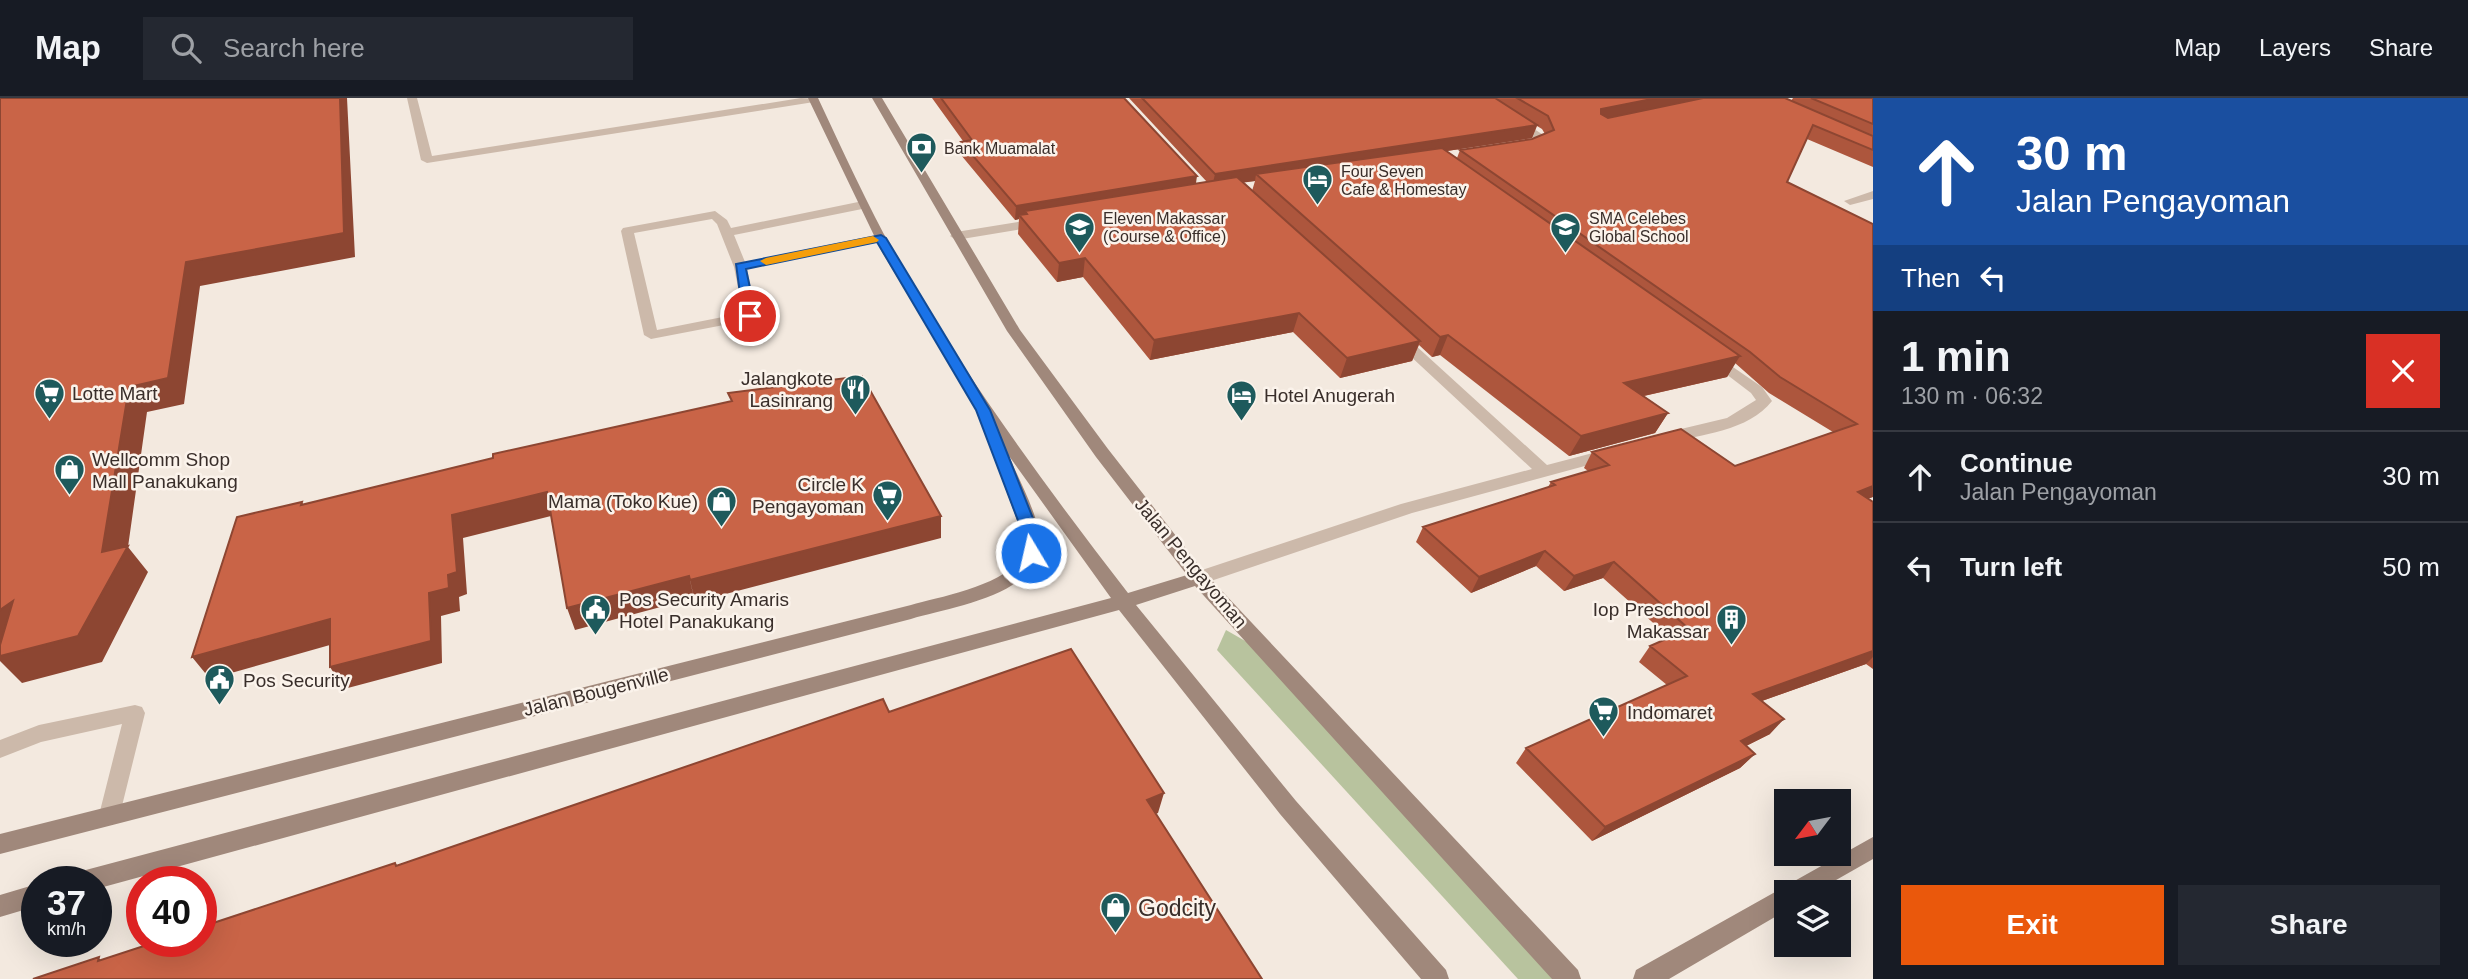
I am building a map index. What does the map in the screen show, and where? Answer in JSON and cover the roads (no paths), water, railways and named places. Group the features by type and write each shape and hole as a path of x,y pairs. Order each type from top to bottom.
{"street":[{"path":"412,98 427,160 817,98 863,205 983,410 1122,602 1326,855 1437,979"},
{"name":"Jalan Pengayoman","path":"877,98 956,236 1030,353 1102,453 1199,578 1569,979"},
{"path":"1479,98 1537,132 1541,138 1541,142 1514,149"},
{"path":"1850,201 1873,195"},
{"path":"727,233 863,205"},
{"path":"715,215 723,223 727,233 740,267 750,316 651,335 627,231 715,215"},
{"path":"956,236 1049,220"},
{"path":"740,267 881,238"},
{"path":"1391,330 1545,472"},
{"path":"1651,442 1744,417 1758,410 1765,401 1757,390 1701,349"},
{"name":"Jalan Bougenville","path":"0,844 911,612 1001,585 1019,573 1031,553 1030,531 983,410"},
{"path":"112,874 1122,602 1407,508 1625,450"},
{"path":"0,749 39,734 135,713 110,815"},
{"path":"1815,880 1873,847"},
{"path":"0,906 21,900"},
{"path":"1645,979 1774,905"}],"place":[{"name":"Bank Muamalat","path":"921,175"},
{"name":"Four Seven Cafe & Homestay","path":"1318,207"},
{"name":"Eleven Makassar (Course & Office)","path":"1080,254"},
{"name":"SMA Celebes Global School","path":"1566,254"},
{"name":"Jalangkote Lasinrang","path":"856,416"},
{"name":"Lotte Mart","path":"49,420"},
{"name":"Hotel Anugerah","path":"1241,422"},
{"name":"Wellcomm Shop Mall Panakukang","path":"69,497"},
{"name":"Circle K Pengayoman","path":"887,522"},
{"name":"Mama (Toko Kue)","path":"721,528"},
{"name":"Pos Security Amaris Hotel Panakukang","path":"596,637"},
{"name":"Iop Preschool Makassar","path":"1732,647"},
{"name":"Pos Security","path":"220,707"},
{"name":"Indomaret","path":"1604,739"},
{"name":"Godcity","path":"1115,935"}]}
